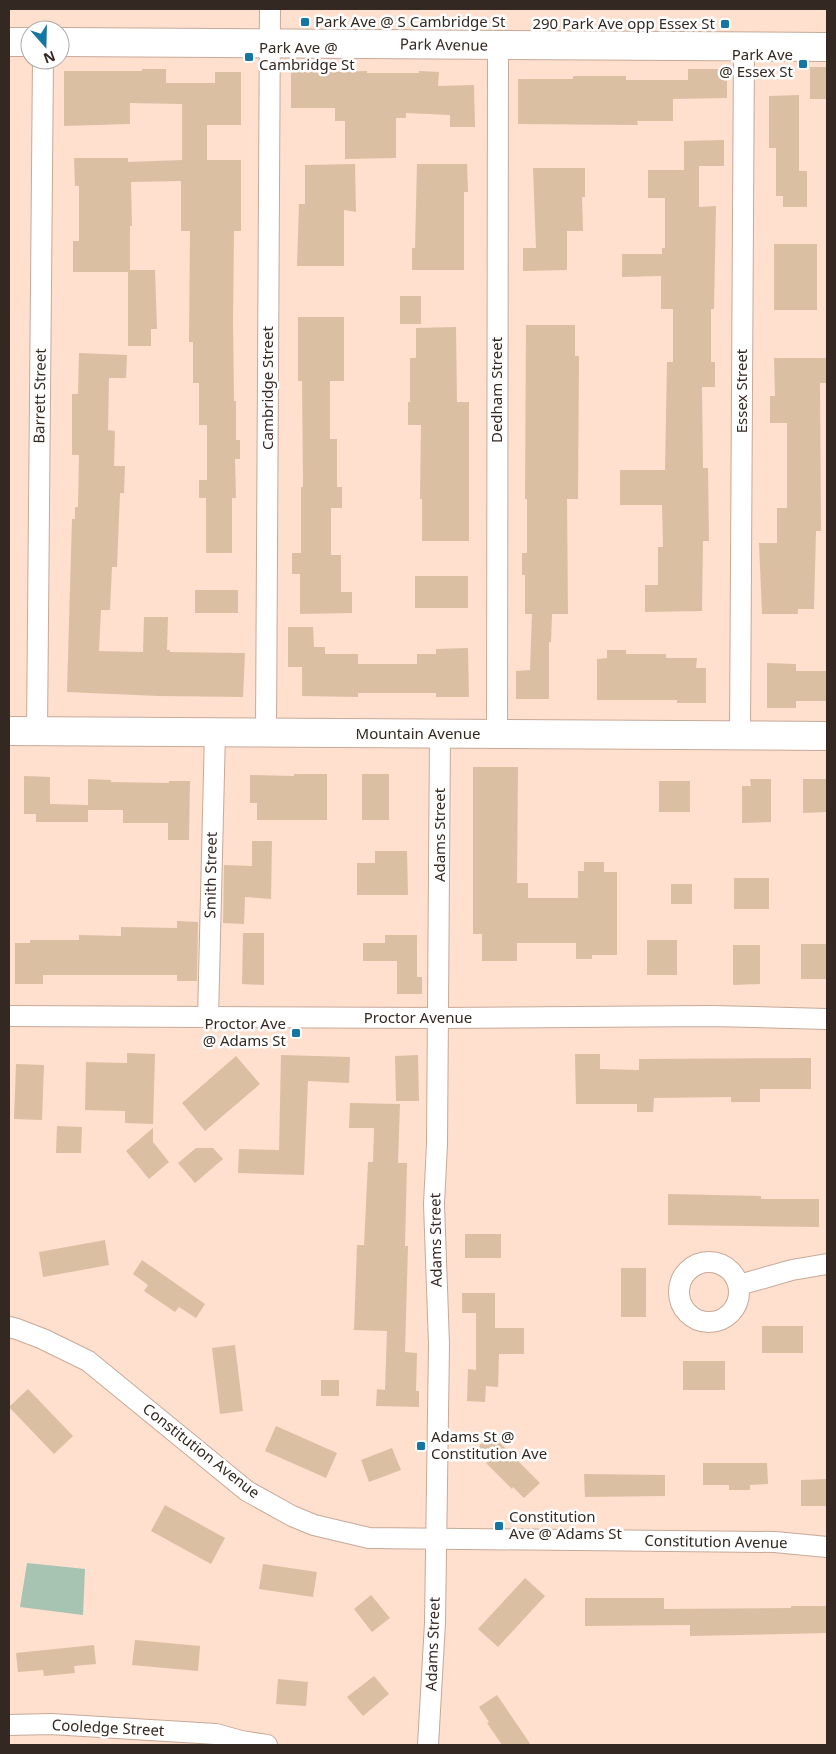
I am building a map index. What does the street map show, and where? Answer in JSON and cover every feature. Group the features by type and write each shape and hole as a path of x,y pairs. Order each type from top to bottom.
{"street":[{"name":"Cambridge Street","path":"266,733 270,9"},
{"name":"Park Avenue","path":"70,42 827,46"},
{"name":"Dedham Street","path":"497,734 498,45"},
{"name":"Essex Street","path":"740,735 744,46"},
{"name":"Barrett Street","path":"37,732 43,70"},
{"name":"Mountain Avenue","path":"9,731 827,736"},
{"name":"Smith Street","path":"208,1018 215,732"},
{"name":"Adams Street","path":"428,1745 434,1623 439,1344 434,1204 438,1018 440,734"},
{"name":"Proctor Avenue","path":"9,1016 208,1018 711,1016 827,1019"},
{"path":"739,1285 792,1270 827,1264"},
{"name":"Constitution Avenue","path":"9,1327 43,1339 88,1360 247,1491 292,1516 314,1525 369,1538 775,1542 827,1547"},
{"name":"Cooledge Street","path":"9,1725 51,1724 216,1734 241,1742 267,1745"}],"green space":[{"path":"27,1563 85,1569 83,1615 20,1607"}],"building":[{"path":"291,65 324,65 324,72 439,72 438,86 474,85 475,127 450,127 450,115 406,113 406,118 396,118 396,158 345,159 345,121 335,121 335,108 291,108"},
{"path":"810,67 827,67 827,99 810,99"},
{"path":"142,69 166,69 166,83 215,83 215,72 241,72 241,125 207,125 207,160 241,160 241,231 234,231 233,322 234,401 236,401 236,440 240,440 240,459 235,459 236,498 232,498 232,553 206,553 206,498 199,498 199,480 207,480 207,425 199,425 199,383 193,383 193,342 189,342 190,231 181,231 181,181 131,182 130,270 155,270 157,329 151,329 151,346 128,346 128,272 73,272 73,241 79,241 79,186 75,186 74,158 128,158 128,162 182,160 182,104 130,103 130,124 64,126 64,71 142,71"},
{"path":"688,69 727,69 727,98 673,99 673,121 637,121 638,125 518,124 518,79 573,79 573,76 626,76 626,80 688,80"},
{"path":"799,95 799,171 807,171 807,207 783,207 783,196 776,196 776,148 769,148 769,96"},
{"path":"724,140 724,166 699,166 699,207 716,206 714,309 711,309 711,362 715,362 715,387 702,387 703,468 708,468 709,541 703,541 702,611 645,612 645,585 658,585 658,547 663,547 662,505 620,505 620,470 665,470 667,362 673,362 673,309 661,309 661,276 622,277 622,254 662,254 662,248 665,248 665,198 648,198 648,170 684,170 684,141"},
{"path":"355,164 356,212 344,210 344,266 297,266 299,204 305,204 305,165"},
{"path":"417,164 467,164 468,192 464,192 464,270 412,270 412,248 415,248"},
{"path":"533,168 585,168 585,197 582,197 583,231 567,231 567,270 523,271 523,248 536,248"},
{"path":"774,244 817,244 817,310 774,310"},
{"path":"400,296 421,296 421,324 400,324"},
{"path":"298,317 344,317 344,381 330,381 330,439 337,439 337,487 342,487 342,508 331,508 331,555 341,555 341,592 352,592 352,613 300,614 300,574 292,574 292,553 301,553 301,487 303,487 302,381 298,381"},
{"path":"526,325 575,325 575,356 579,356 578,499 567,499 568,614 552,614 551,642 549,642 549,699 516,699 516,671 530,670 532,614 525,614 525,575 522,575 522,553 527,553 527,499 525,499"},
{"path":"456,327 457,402 469,402 469,541 422,541 422,499 420,499 421,425 408,425 410,358 416,358 416,328"},
{"path":"79,353 127,355 126,378 109,378 108,430 115,431 114,466 125,466 124,493 120,493 117,567 112,567 110,610 101,610 99,651 143,652 144,617 168,617 167,650 170,650 170,652 245,653 243,697 67,692 72,519 75,519 75,507 78,507 79,455 72,455 72,394 78,394"},
{"path":"774,358 826,358 827,383 820,383 821,531 816,531 814,609 798,609 798,614 762,614 759,543 777,543 777,508 787,508 787,423 770,423 770,396 775,396"},
{"path":"415,576 468,576 468,608 415,608"},
{"path":"195,590 238,590 238,613 195,613"},
{"path":"288,627 313,627 314,647 325,647 325,654 358,654 358,664 417,664 417,654 436,654 436,649 468,648 469,697 436,697 436,693 358,693 358,697 302,696 302,667 288,667"},
{"path":"607,650 626,650 626,654 666,654 666,658 697,658 696,668 706,668 706,703 677,703 677,700 597,700 597,659 607,658"},
{"path":"767,663 796,664 796,671 827,671 827,701 796,701 796,708 767,708"},
{"path":"473,767 518,767 517,883 528,883 528,898 578,898 578,871 584,871 584,862 604,862 604,872 617,872 617,955 592,955 592,959 576,959 576,943 517,943 517,961 482,961 482,934 473,934"},
{"path":"294,774 327,774 327,820 257,820 257,803 250,803 250,775 294,776"},
{"path":"362,774 389,774 389,820 362,820"},
{"path":"24,776 50,777 50,804 88,805 88,779 111,780 111,782 169,783 169,781 190,781 189,840 168,840 168,823 123,823 123,810 88,810 88,822 36,822 36,814 24,814"},
{"path":"750,779 771,779 771,822 742,823 742,786 751,786"},
{"path":"803,779 827,779 827,812 803,813"},
{"path":"659,781 690,781 690,812 659,812"},
{"path":"252,841 272,841 271,899 245,897 244,924 223,923 224,865 252,866"},
{"path":"375,851 407,851 408,895 357,895 357,863 375,863"},
{"path":"734,878 769,878 769,909 734,909"},
{"path":"671,884 692,884 692,904 671,904"},
{"path":"177,921 198,922 197,981 177,981 177,975 43,975 43,984 15,984 15,943 30,943 30,940 79,940 79,935 121,936 121,927 177,928"},
{"path":"243,933 264,933 264,985 242,984"},
{"path":"385,935 417,935 417,977 422,977 422,994 397,994 397,961 363,961 363,943 385,943"},
{"path":"647,940 677,940 677,975 647,975"},
{"path":"801,944 827,944 827,979 801,979"},
{"path":"733,945 760,945 760,984 733,985"},
{"path":"127,1053 155,1054 153,1124 125,1123 125,1111 85,1110 86,1062 127,1063"},
{"path":"575,1054 600,1054 600,1069 639,1070 639,1059 811,1058 811,1089 760,1089 760,1102 731,1102 731,1097 654,1098 653,1112 637,1112 637,1104 576,1104"},
{"path":"281,1055 350,1057 349,1083 308,1081 304,1175 238,1173 239,1149 279,1150"},
{"path":"418,1055 419,1101 396,1101 395,1056"},
{"path":"236,1056 260,1084 205,1131 182,1103"},
{"path":"16,1064 44,1065 42,1120 14,1119"},
{"path":"350,1103 400,1104 398,1163 407,1163 405,1246 408,1246 405,1352 417,1353 416,1391 419,1391 419,1407 376,1406 377,1389 385,1390 387,1331 354,1330 357,1245 364,1245 368,1162 373,1162 374,1128 349,1128"},
{"path":"57,1126 82,1127 81,1153 56,1153"},
{"path":"153,1128 153,1142 169,1162 149,1179 126,1151"},
{"path":"196,1148 213,1148 223,1159 195,1183 178,1163"},
{"path":"668,1194 761,1196 761,1199 819,1199 819,1227 668,1225"},
{"path":"465,1234 501,1234 501,1258 465,1258"},
{"path":"105,1240 109,1265 43,1277 39,1252"},
{"path":"142,1260 205,1304 196,1318 179,1307 175,1312 144,1291 148,1285 133,1274"},
{"path":"621,1268 646,1268 646,1317 621,1317"},
{"path":"462,1293 495,1293 495,1328 524,1328 524,1354 499,1354 498,1387 486,1386 485,1402 467,1401 468,1369 476,1370 476,1313 462,1313"},
{"path":"762,1326 803,1326 803,1353 762,1353"},
{"path":"235,1345 243,1411 220,1414 212,1348"},
{"path":"683,1361 725,1361 725,1390 683,1390"},
{"path":"321,1380 339,1380 339,1396 321,1396"},
{"path":"28,1389 73,1436 54,1454 9,1407"},
{"path":"276,1426 337,1453 326,1478 265,1451"},
{"path":"491,1434 540,1483 524,1498 513,1487 512,1489 486,1463 488,1462 476,1449"},
{"path":"392,1448 401,1470 369,1482 361,1460"},
{"path":"703,1463 767,1463 768,1484 750,1485 750,1490 729,1490 729,1485 703,1485"},
{"path":"584,1474 665,1475 665,1496 585,1497"},
{"path":"827,1479 827,1506 801,1506 801,1480"},
{"path":"165,1505 225,1538 211,1564 151,1531"},
{"path":"263,1564 317,1572 313,1597 259,1589"},
{"path":"525,1578 545,1596 498,1647 478,1629"},
{"path":"371,1595 390,1618 372,1632 354,1609"},
{"path":"585,1598 664,1598 664,1609 827,1606 827,1633 690,1636 690,1625 585,1626"},
{"path":"135,1640 200,1646 198,1671 132,1665"},
{"path":"94,1645 96,1664 74,1666 75,1673 44,1676 43,1670 18,1672 16,1653"},
{"path":"374,1676 389,1694 363,1716 347,1697"},
{"path":"278,1679 308,1682 306,1706 276,1704"},
{"path":"497,1695 531,1745 502,1745 487,1723 489,1722 479,1707"}],"place":[{"name":"Park Ave @ S Cambridge St","path":"305,22"},
{"name":"290 Park Ave opp Essex St","path":"725,24"},
{"name":"Park Ave @ Cambridge St","path":"249,57"},
{"name":"Park Ave @ Essex St","path":"803,64"},
{"name":"Proctor Ave @ Adams St","path":"296,1033"},
{"name":"Adams St @ Constitution Ave","path":"421,1446"},
{"name":"Constitution Ave @ Adams St","path":"499,1526"}]}
